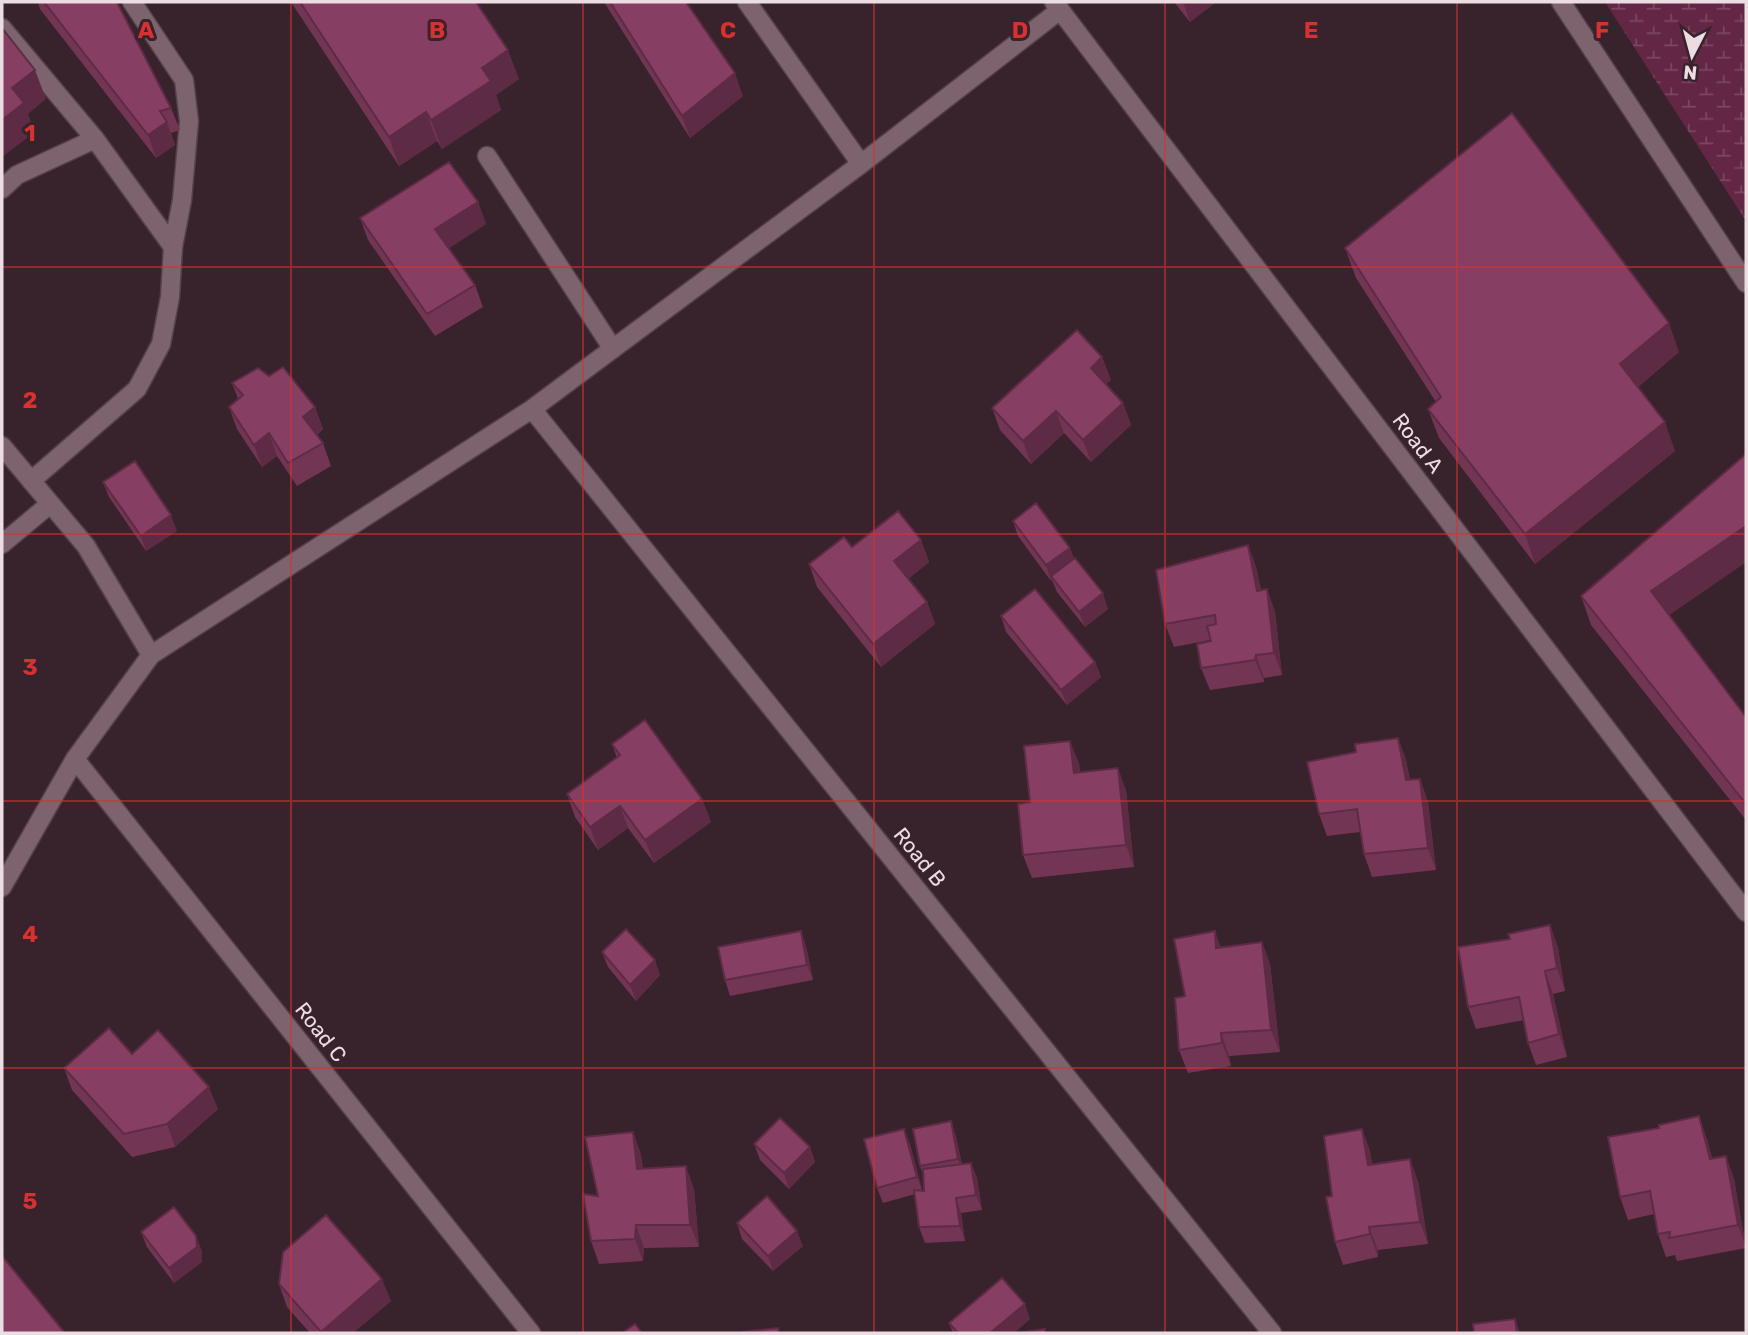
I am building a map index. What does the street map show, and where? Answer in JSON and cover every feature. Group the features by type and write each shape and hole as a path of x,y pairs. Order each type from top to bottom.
{"street":[{"path":"31,481 137,389 161,344 170,297 173,247 182,200 190,121 184,80 132,2"},
{"path":"747,2 861,164"},
{"path":"1561,2 1746,284"},
{"path":"2,887 75,759 150,655 532,409 861,164 1057,6"},
{"name":"Road A","path":"1057,6 1746,912"},
{"path":"2,27 95,139 173,247"},
{"path":"2,189 17,175 95,139"},
{"path":"486,156 613,349"},
{"name":"Road B","path":"532,409 1272,1333"},
{"path":"2,446 86,546 150,655"},
{"path":"2,544 50,504"},
{"name":"Road C","path":"75,759 531,1333"}],"green space":[{"path":"1605,2 1746,2 1746,221"}],"building":[{"path":"44,2 117,2 171,108 160,111 167,122 148,135"},
{"path":"300,2 476,2 508,50 482,68 491,81 431,120 426,112 389,137"},
{"path":"610,2 686,2 735,73 682,116"},
{"path":"2,28 35,70 12,88 24,103 2,120"},
{"path":"1512,113 1669,323 1620,364 1665,422 1525,534 1428,409 1441,397 1345,248"},
{"path":"449,162 478,202 435,229 475,285 427,314 360,218"},
{"path":"1077,330 1102,357 1091,368 1123,403 1083,440 1056,411 1023,441 992,408"},
{"path":"283,367 315,407 303,417 323,443 288,463 269,433 254,445 229,407 243,395 232,383 258,368 269,376"},
{"path":"1746,454 1746,526 1651,591 1746,717 1746,804 1581,596"},
{"path":"135,461 171,515 141,536 103,482"},
{"path":"1036,503 1070,548 1046,565 1013,521"},
{"path":"898,511 921,540 894,561 927,602 873,644 809,564 844,537 852,547"},
{"path":"1248,545 1257,591 1267,589 1274,653 1256,655 1255,660 1201,668 1197,644 1211,641 1207,626 1216,624 1215,615 1165,624 1156,570"},
{"path":"1075,558 1103,593 1079,612 1051,576"},
{"path":"1035,589 1095,662 1061,690 1001,616"},
{"path":"645,720 702,799 645,840 620,806 590,827 567,794 620,755 612,744"},
{"path":"1398,738 1406,780 1420,779 1428,848 1364,854 1357,809 1319,814 1307,762 1356,752 1355,744"},
{"path":"1070,741 1074,773 1118,768 1126,845 1023,855 1018,804 1030,802 1024,746"},
{"path":"1550,925 1557,968 1545,971 1559,1034 1528,1043 1519,997 1468,1007 1458,947 1510,939 1508,934"},
{"path":"626,929 655,960 630,985 602,952"},
{"path":"801,931 807,965 725,980 718,947"},
{"path":"1215,931 1216,948 1262,942 1271,1030 1221,1033 1222,1043 1179,1050 1175,998 1185,996 1174,939"},
{"path":"109,1028 132,1054 158,1030 209,1087 167,1124 124,1134 64,1068"},
{"path":"1699,1116 1710,1159 1726,1156 1738,1225 1669,1238 1670,1232 1658,1234 1650,1191 1620,1197 1608,1137 1659,1128 1659,1125"},
{"path":"780,1118 810,1147 784,1173 754,1144"},
{"path":"951,1121 958,1159 920,1166 913,1129"},
{"path":"904,1129 917,1177 877,1188 864,1139"},
{"path":"1362,1129 1368,1165 1410,1159 1420,1222 1369,1227 1370,1234 1335,1242 1326,1197 1332,1196 1324,1136"},
{"path":"633,1132 637,1169 686,1166 690,1225 636,1225 635,1239 591,1241 583,1194 598,1196 585,1137"},
{"path":"971,1163 976,1195 956,1198 960,1226 919,1227 914,1190 924,1191 923,1169"},
{"path":"767,1196 797,1231 768,1256 737,1223"},
{"path":"174,1207 196,1236 197,1247 169,1268 141,1232"},
{"path":"326,1215 382,1279 321,1332 279,1284 283,1252"},
{"path":"2,1256 65,1333 2,1333"},
{"path":"1002,1278 1025,1304 990,1333 958,1333 949,1323"},
{"path":"1515,1319 1517,1333 1474,1333 1473,1324"},
{"path":"635,1324 642,1333 622,1333"},
{"path":"778,1328 779,1333 742,1332"},
{"path":"1045,1329 1045,1333 1018,1333"}]}
